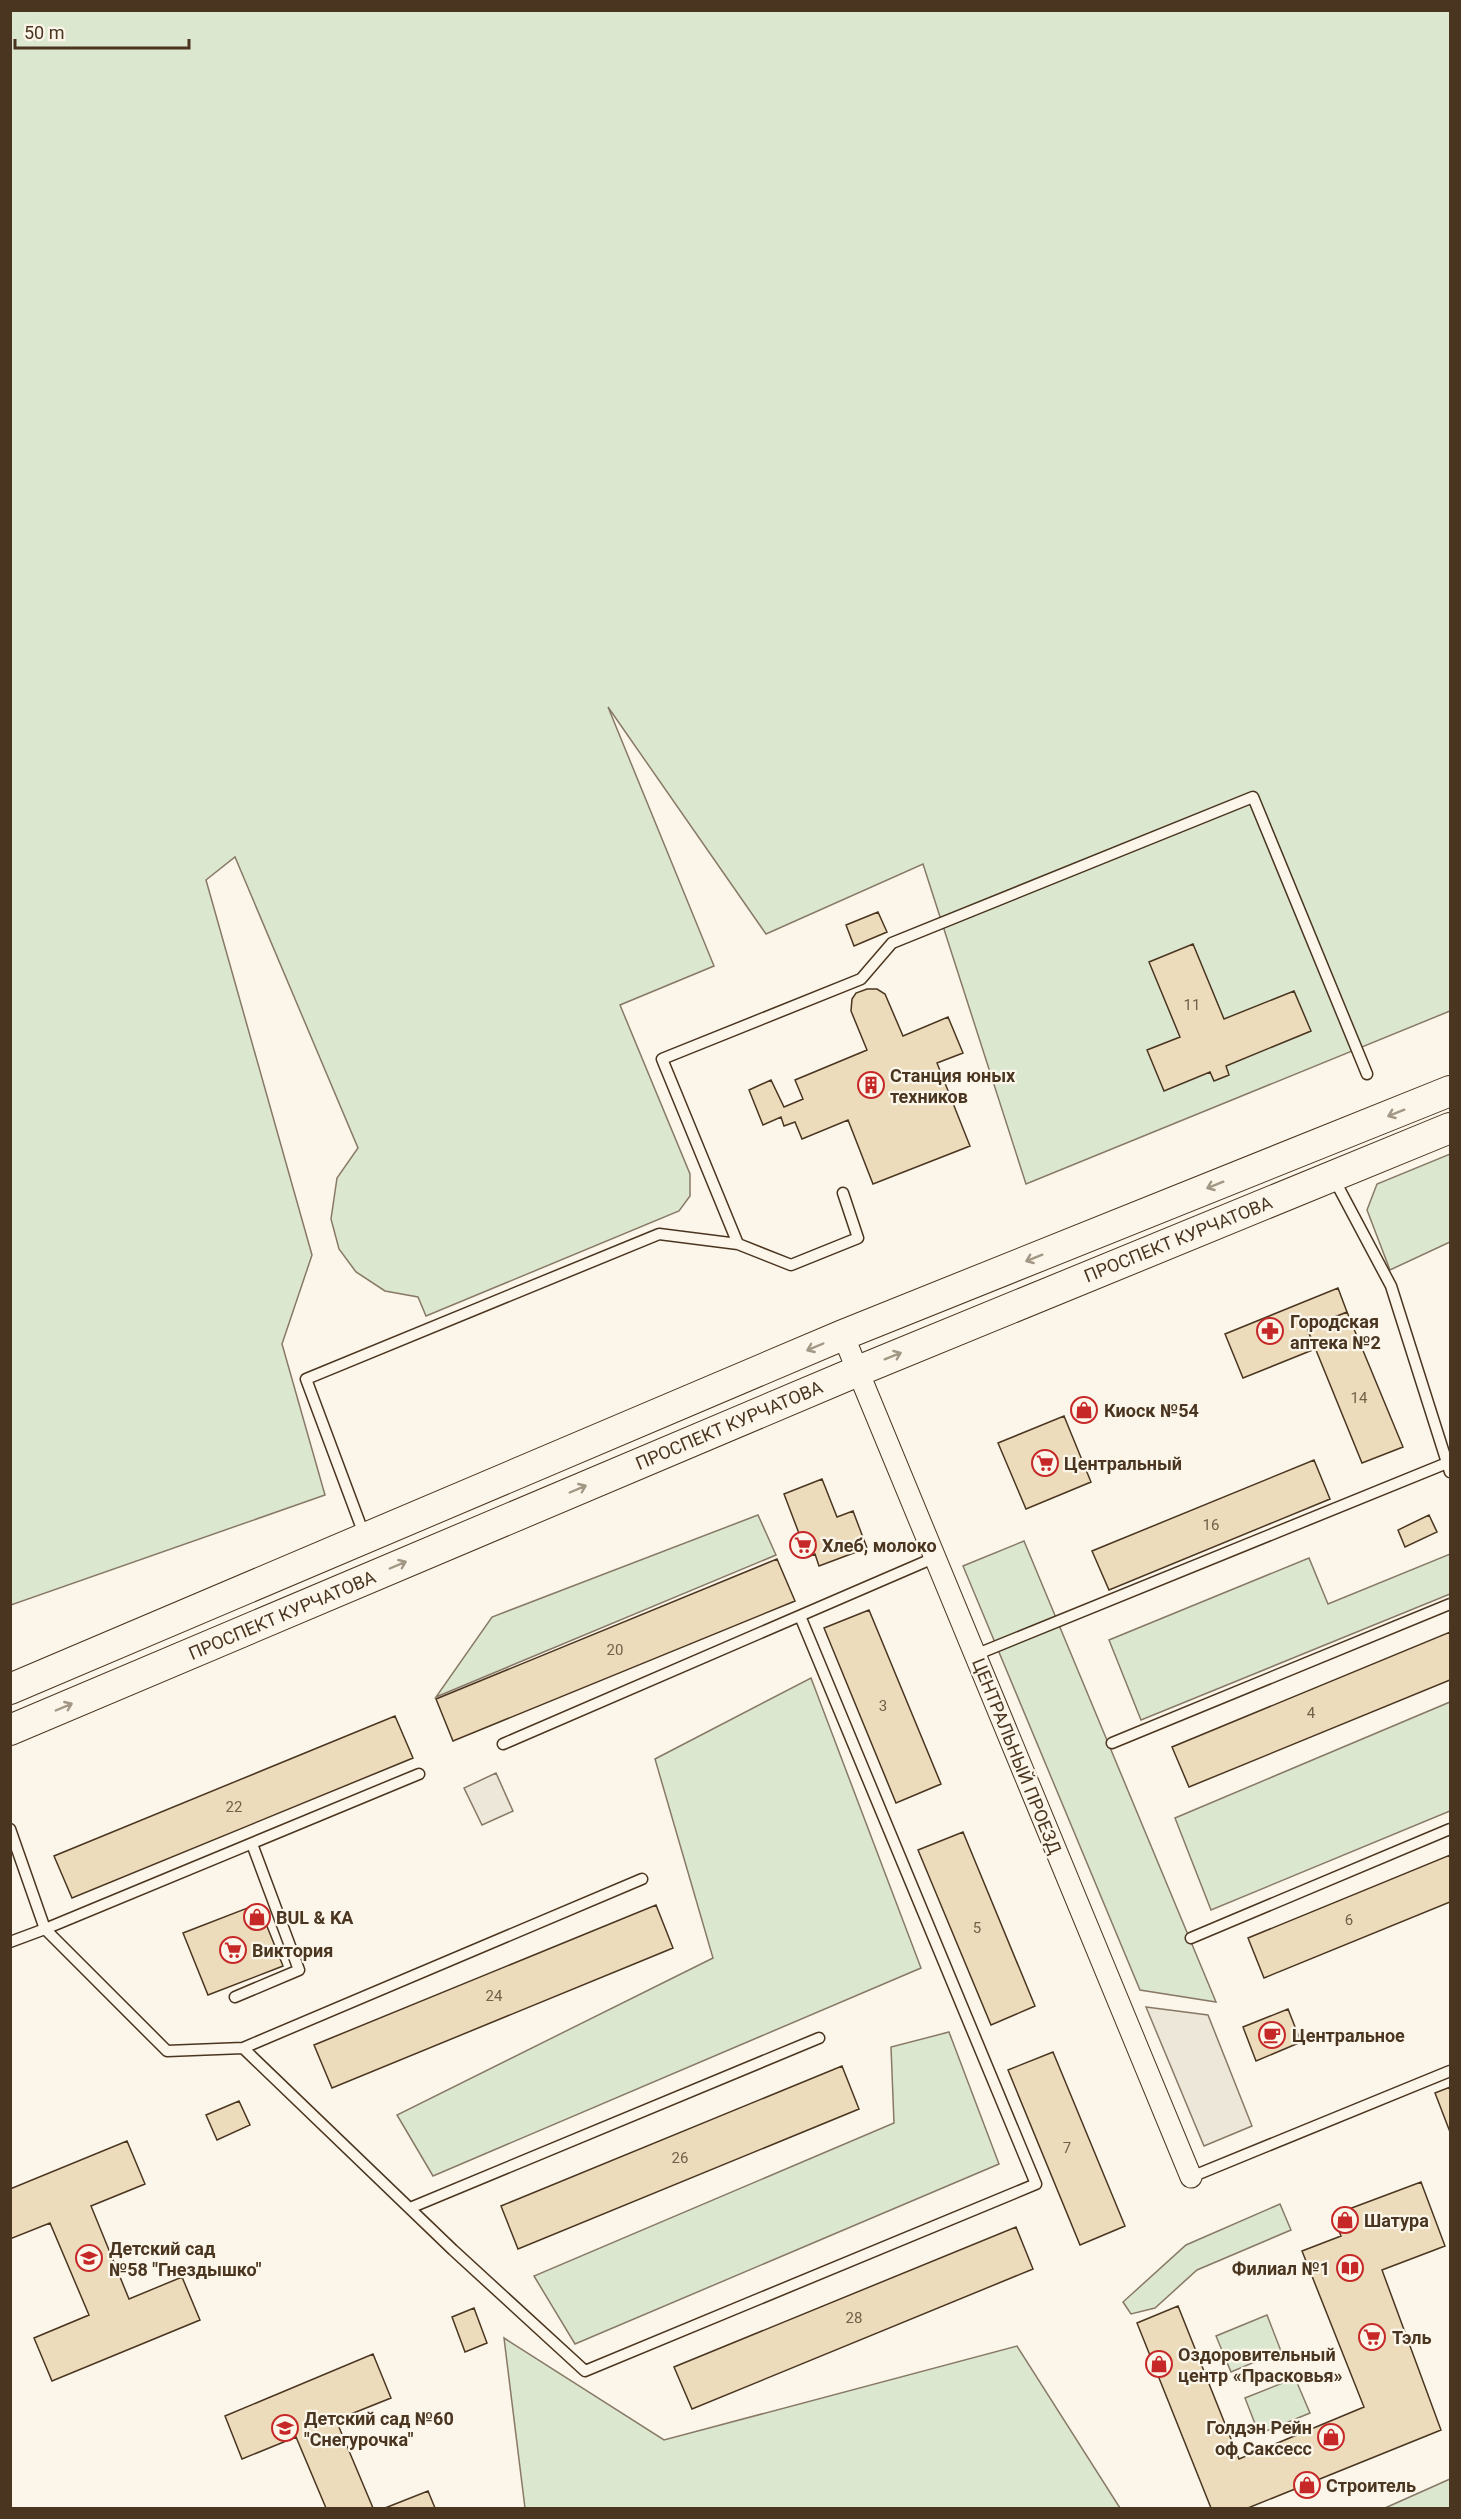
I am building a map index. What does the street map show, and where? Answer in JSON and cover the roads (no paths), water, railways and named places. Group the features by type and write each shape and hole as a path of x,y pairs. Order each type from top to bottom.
{"main road":[{"name":"ПРОСПЕКТ КУРЧАТОВА","path":"10,1689 843,1335 1450,1091"},
{"name":"ПРОСПЕКТ КУРЧАТОВА","path":"10,1730 858,1371 1450,1128"}],"street":[{"name":"ЦЕНТРАЛЬНЫЙ ПРОЕЗД","path":"843,1335 1191,2177"}],"lane":[{"path":"738,1244 662,1059 861,979 892,943 1253,797 1367,1074"},
{"path":"975,1655 1449,1467 1391,1286 1333,1177"},
{"path":"365,1538 306,1379 659,1234 738,1244 791,1265 858,1238 843,1193"},
{"path":"503,1744 936,1557"},
{"path":"1112,1743 1450,1604"},
{"path":"243,2048 585,2371 1036,2184 800,1616"},
{"path":"10,1942 419,1774"},
{"path":"10,1829 45,1929 167,2051 243,2048 642,1879"},
{"path":"1191,1938 1450,1829"},
{"path":"235,1997 300,1970 252,1844"},
{"path":"410,2208 819,2038"},
{"path":"1191,2177 1450,2071"}],"place":[{"name":"Станция юных техников","path":"871,1085"},
{"name":"Городская аптека №2","path":"1270,1331"},
{"name":"Киоск №54","path":"1084,1410"},
{"name":"Центральный","path":"1045,1463"},
{"name":"Хлеб, молоко","path":"803,1545"},
{"name":"BUL & KA","path":"257,1917"},
{"name":"Виктория","path":"233,1950"},
{"name":"Центральное","path":"1272,2035"},
{"name":"Шатура","path":"1345,2220"},
{"name":"Детский сад №58 \"Гнездышко\"","path":"89,2258"},
{"name":"Филиал №1","path":"1350,2268"},
{"name":"Тэль","path":"1372,2337"},
{"name":"Оздоровительный центр «Прасковья»","path":"1159,2364"},
{"name":"Детский сад №60 \"Снегурочка\"","path":"285,2428"},
{"name":"Голдэн Рейн оф Саксесс","path":"1331,2437"},
{"name":"Строитель","path":"1307,2485"}]}
